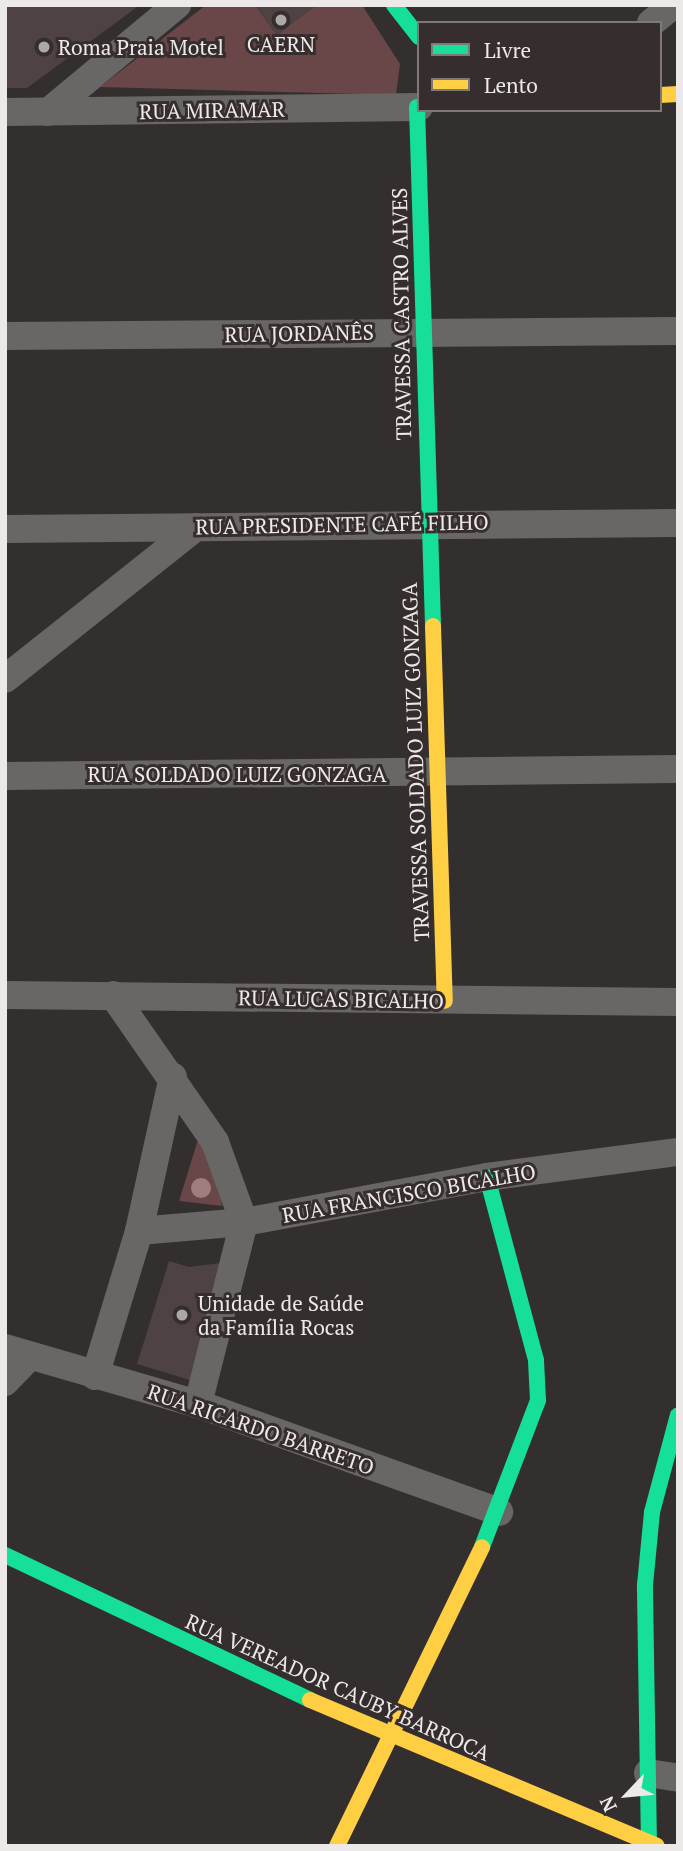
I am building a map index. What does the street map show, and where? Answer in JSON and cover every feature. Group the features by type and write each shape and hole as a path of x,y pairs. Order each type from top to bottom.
{"street":[{"path":"48,112 177,5"},
{"path":"394,5 417,34"},
{"name":"RUA MIRAMAR","path":"5,112 417,107"},
{"name":"TRAVESSA CASTRO ALVES","path":"418,112 421,331 428,521"},
{"name":"RUA JORDANÊS","path":"5,336 678,331"},
{"name":"RUA PRESIDENTE CAFÉ FILHO","path":"5,529 428,521 678,523"},
{"name":"TRAVESSA SOLDADO LUIZ GONZAGA","path":"428,521 445,1001"},
{"path":"5,678 196,527"},
{"name":"RUA SOLDADO LUIZ GONZAGA","path":"5,776 678,769"},
{"name":"RUA LUCAS BICALHO","path":"5,995 678,1002"},
{"path":"113,995 173,1077 215,1142 244,1222 198,1404"},
{"path":"95,1376 139,1231 173,1077"},
{"name":"RUA FRANCISCO BICALHO","path":"139,1231 244,1222 487,1177 678,1152"},
{"path":"337,1846 499,1512 538,1400 536,1360 487,1177"},
{"path":"5,1382 18,1353"},
{"name":"RUA RICARDO BARRETO","path":"18,1353 198,1404 499,1512"},
{"path":"652,1845 645,1585 652,1512 678,1415"},
{"name":"RUA VEREADOR CAUBY BARROCA","path":"5,1555 390,1738 652,1845"},
{"path":"649,1773 678,1779"}],"shaded area":[{"path":"206,5 255,5 277,35 316,5 362,5 400,64 396,95 100,87"},
{"path":"200,1133 214,1145 222,1206 179,1201"}],"building":[{"name":"Roma Praia Motel","path":"5,5 140,5 27,88 5,88"},
{"name":"CAERN","path":"255,5 316,5 277,35"},
{"name":"Unidade de Saúde da Família Rocas","path":"169,1261 189,1267 228,1262 193,1381 137,1364"}],"traffic: fast":[{"path":"394,5 417,34"},
{"path":"417,112 433,626"},
{"path":"482,1547 538,1400 536,1360 487,1177"},
{"path":"649,1846 645,1585 652,1512 678,1415"},
{"path":"5,1555 310,1700"}],"traffic: slow":[{"path":"662,95 678,94"},
{"path":"433,626 445,1001"},
{"path":"337,1846 482,1547"},
{"path":"310,1700 657,1846"}],"place":[{"name":"CAERN","path":"281,20"},
{"name":"Roma Praia Motel","path":"44,47"},
{"name":"Unidade de Saúde da Família Rocas","path":"182,1315"}]}
